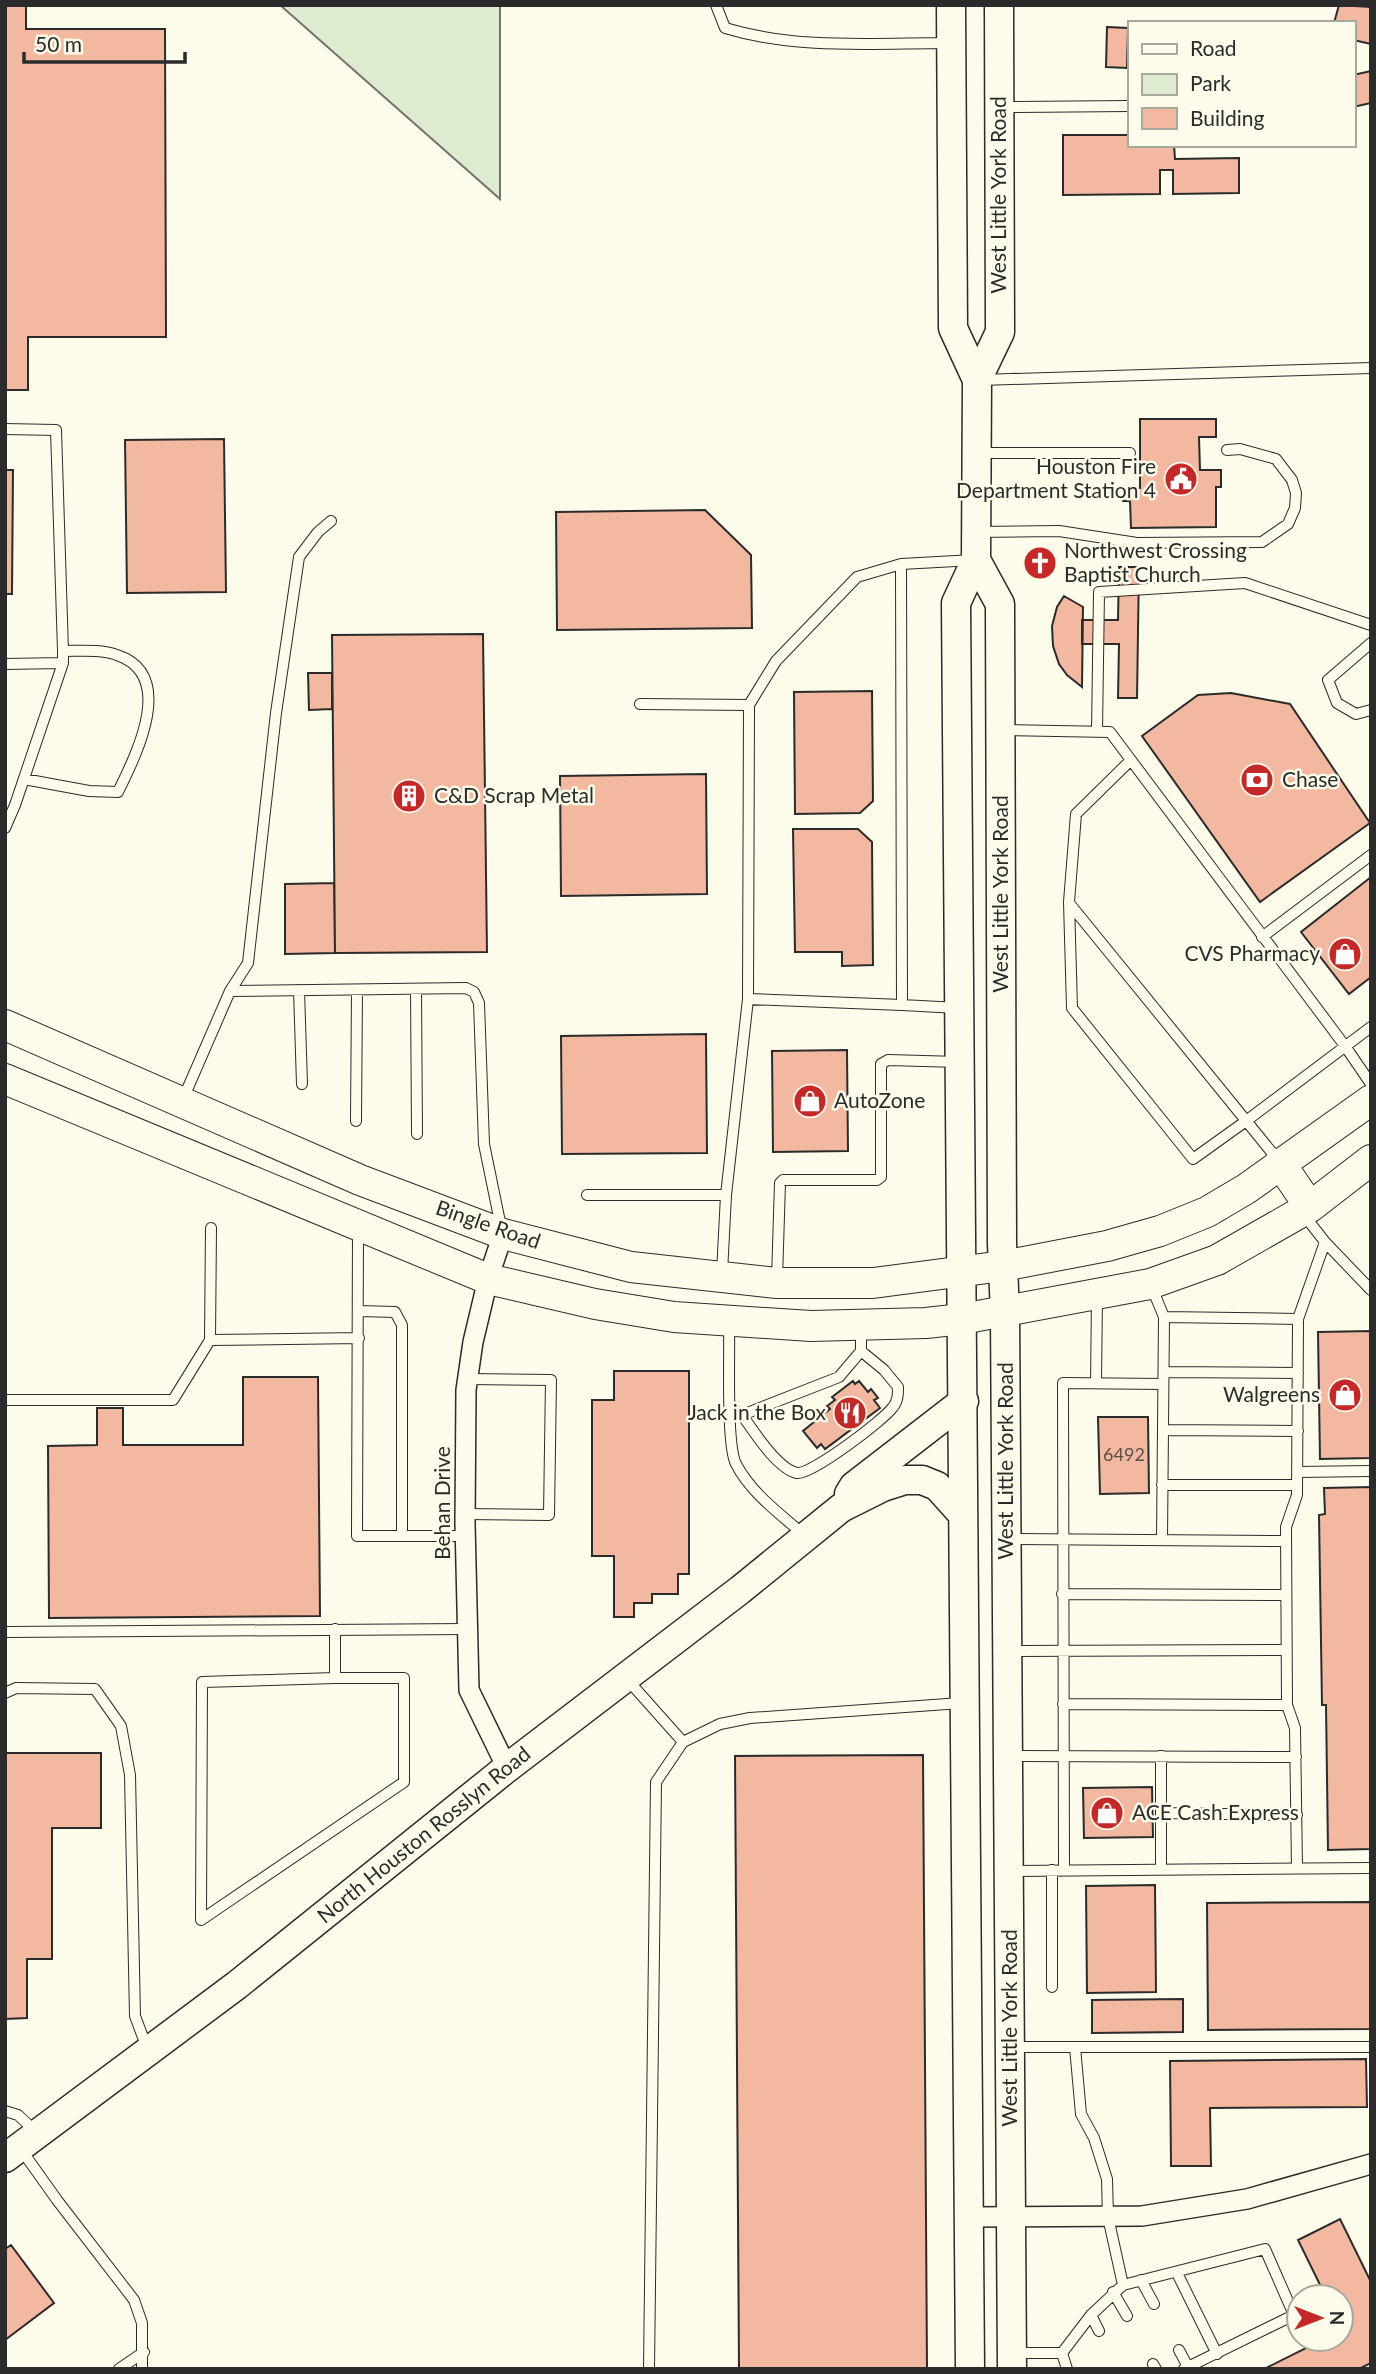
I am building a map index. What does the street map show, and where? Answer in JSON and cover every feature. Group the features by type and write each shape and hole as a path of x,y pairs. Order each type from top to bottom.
{"main road":[{"name":"West Little York Road","path":"951,5 953,328 977,380 977,546 956,603 970,2369"},
{"name":"West Little York Road","path":"977,380 1000,332 999,5"},
{"name":"West Little York Road","path":"977,546 1000,604 1012,2361"},
{"path":"956,732 1001,730"},
{"name":"Bingle Road","path":"5,1025 360,1180 503,1234 631,1267 777,1283 873,1283 1003,1266"},
{"path":"5,1079 488,1279 608,1306 674,1317 811,1326 860,1338 926,1323 1005,1313 1150,1284 1217,1260 1306,1210 1371,1160"},
{"path":"1003,1266 1107,1246 1160,1231 1207,1212 1246,1189 1371,1100"},
{"path":"1280,1163 1306,1210"},
{"name":"North Houston Rosslyn Road","path":"841,1508 854,1486 964,1401"},
{"name":"North Houston Rosslyn Road","path":"21,2146 237,1985 507,1768 740,1590 841,1508 883,1487 905,1480 922,1480 937,1486 963,1515"},
{"path":"966,1756 1007,1756"}],"street":[{"name":"Behan Drive","path":"503,1234 488,1279 473,1342 468,1379 465,1536 469,1690 507,1768"},
{"path":"970,2217 1142,2216 1247,2199 1371,2164"}],"lane":[{"path":"716,5 725,28 767,39 810,43 951,43"},
{"path":"999,107 1128,106"},
{"path":"977,380 1371,368"},
{"path":"5,429 56,430 63,657 24,779 5,828"},
{"path":"722,1277 726,1195 748,999 749,705 776,661 857,577 977,546 1059,531 1136,543 1262,542 1288,524 1296,508 1296,493 1292,480 1276,459 1240,449 1227,450"},
{"path":"977,453 1130,453"},
{"path":"182,1102 230,991 248,963 276,713 299,557 318,532 331,521"},
{"path":"901,564 902,1004"},
{"path":"1097,732 1099,592 1245,583 1371,625"},
{"path":"1371,643 1328,680 1337,703 1356,714 1371,710"},
{"path":"5,664 115,654 130,660 141,670 147,689 148,718 118,792 89,791 24,779"},
{"path":"640,704 749,705"},
{"path":"1001,730 1110,732 1371,1084"},
{"path":"1131,760 1076,814 1069,902 1072,1008 1193,1159 1371,1027"},
{"path":"1262,937 1371,855"},
{"path":"1069,902 1280,1163"},
{"path":"230,991 467,988 474,992 479,1003 484,1144 503,1234"},
{"path":"416,989 417,1134"},
{"path":"299,990 302,1084"},
{"path":"356,1121 357,990"},
{"path":"748,999 959,1008"},
{"path":"777,1283 780,1183 783,1180 877,1180 881,1177 881,1064 888,1060 959,1062"},
{"path":"587,1195 726,1195"},
{"path":"1306,1210 1325,1242 1371,1290"},
{"path":"358,1225 357,1536 465,1536"},
{"path":"5,1400 173,1400 210,1340 211,1228"},
{"path":"1297,1868 1296,1728 1287,1705 1286,1527 1297,1495 1298,1319 1325,1242"},
{"path":"1150,1284 1164,1317 1162,1539"},
{"path":"1096,1383 1097,1296"},
{"path":"359,1311 395,1312 402,1325 402,1535"},
{"path":"1164,1317 1298,1319"},
{"path":"729,1320 731,1439 735,1462 755,1491 806,1536"},
{"path":"210,1340 359,1338"},
{"path":"731,1408 743,1415 775,1458 794,1473 802,1473 815,1467 882,1420 895,1405 898,1387 860,1338 839,1377 743,1415"},
{"path":"1164,1372 1298,1373"},
{"path":"465,1514 549,1515 551,1380 468,1379"},
{"path":"1064,1870 1063,1383 1163,1384"},
{"path":"1163,1430 1298,1431"},
{"path":"1298,1472 1371,1471"},
{"path":"1163,1485 1297,1485"},
{"path":"1006,1539 1286,1541"},
{"path":"1062,1594 1286,1595"},
{"path":"335,1629 335,1678"},
{"path":"5,1632 467,1629"},
{"path":"1007,1651 1286,1650"},
{"path":"625,1677 683,1742"},
{"path":"335,1678 404,1678 404,1782 201,1920 202,1682 335,1678"},
{"path":"5,1693 16,1688 95,1689 121,1726 130,1774 135,2016 149,2052"},
{"path":"649,2369 656,1782 683,1742 720,1724 750,1717 965,1703"},
{"path":"1063,1704 1287,1705"},
{"path":"1007,1756 1296,1757"},
{"path":"1161,1756 1161,1869"},
{"path":"1161,1813 1297,1815"},
{"path":"1009,1871 1371,1868"},
{"path":"1052,1870 1052,1987"},
{"path":"1010,2047 1371,2047"},
{"path":"1075,2047 1081,2114 1094,2138 1107,2179 1108,2217 1123,2285"},
{"path":"5,2111 18,2115 21,2146 57,2200 134,2300 142,2323 142,2369"},
{"path":"1012,2361 1062,2353 1091,2315 1123,2285 1265,2249 1294,2315 1186,2368 1179,2350"},
{"path":"1177,2273 1217,2354"},
{"path":"1141,2280 1154,2304"},
{"path":"1113,2292 1126,2316"},
{"path":"1091,2315 1099,2331"},
{"path":"119,2369 144,2352"},
{"path":"1062,2353 1068,2369"}],"green space":[{"path":"280,5 500,5 500,199"}],"building":[{"path":"5,5 26,5 26,29 165,29 166,337 28,337 28,390 5,390"},
{"path":"1339,5 1371,7 1371,44 1355,40 1355,21 1335,21"},
{"path":"1107,27 1128,28 1127,68 1106,67"},
{"path":"1371,71 1371,103 1355,107 1355,75"},
{"path":"1063,135 1128,135 1128,147 1174,147 1175,159 1239,158 1239,193 1173,194 1173,170 1160,170 1160,194 1063,195"},
{"name":"Houston Fire Department Station 4","path":"1140,419 1216,419 1216,437 1199,437 1200,470 1221,470 1221,487 1216,487 1216,527 1131,528 1130,501 1123,501 1123,488 1140,488"},
{"path":"224,439 226,592 127,593 125,440"},
{"path":"5,470 13,470 12,594 5,594"},
{"path":"705,510 751,555 752,628 557,630 556,512"},
{"path":"1119,567 1139,567 1137,698 1118,698 1119,644 1082,644 1082,620 1118,620"},
{"path":"1064,596 1083,607 1082,687 1067,675 1059,664 1053,646 1052,626 1057,607"},
{"name":"C&D Scrap Metal","path":"483,634 487,952 335,953 332,635"},
{"path":"308,673 332,673 332,709 309,710"},
{"path":"872,691 873,801 860,813 795,814 794,692"},
{"name":"Chase","path":"1231,693 1290,704 1370,823 1260,902 1142,736 1198,695"},
{"path":"706,774 707,894 561,896 560,776"},
{"path":"793,829 858,829 872,842 873,965 842,966 842,952 795,952"},
{"name":"CVS Pharmacy","path":"1371,877 1371,977 1349,994 1301,932"},
{"path":"334,883 335,953 285,954 285,884"},
{"path":"706,1034 707,1153 562,1154 561,1036"},
{"name":"AutoZone","path":"847,1050 848,1151 773,1152 772,1051"},
{"name":"Walgreens","path":"1371,1331 1371,1458 1320,1459 1318,1332"},
{"path":"614,1371 689,1371 689,1574 678,1574 678,1594 652,1594 652,1603 634,1603 634,1617 614,1617 614,1556 592,1556 592,1400 614,1400"},
{"path":"243,1377 318,1377 320,1616 49,1618 48,1446 97,1445 97,1408 123,1408 123,1445 243,1445"},
{"name":"Jack in the Box","path":"853,1381 855,1384 859,1381 868,1392 871,1389 878,1398 874,1400 880,1408 825,1449 821,1444 817,1448 803,1431 830,1409 827,1406 835,1400 832,1397"},
{"path":"1098,1417 1148,1417 1149,1493 1100,1494"},
{"path":"1371,1487 1371,1849 1328,1850 1326,1705 1322,1705 1319,1515 1325,1514 1324,1488"},
{"path":"5,1753 101,1753 101,1828 52,1828 52,1959 27,1959 27,2018 5,2019"},
{"path":"923,1755 927,2369 739,2369 735,1756"},
{"path":"1152,1787 1153,1837 1084,1838 1083,1788"},
{"path":"1155,1885 1156,1992 1087,1993 1086,1886"},
{"path":"1371,1902 1371,2029 1208,2030 1207,1903"},
{"path":"1183,1999 1183,2032 1092,2033 1092,2000"},
{"path":"1366,2059 1367,2107 1210,2108 1211,2166 1171,2166 1170,2061"},
{"path":"1340,2219 1371,2282 1371,2363 1359,2369 1264,2369 1296,2353 1355,2353 1355,2283 1319,2283 1298,2240"},
{"path":"11,2245 54,2303 5,2340 5,2249"}],"place":[{"name":"Houston Fire Department Station 4","path":"1181,479"},
{"name":"Northwest Crossing Baptist Church","path":"1040,563"},
{"name":"Chase","path":"1257,780"},
{"name":"C&D Scrap Metal","path":"409,796"},
{"name":"CVS Pharmacy","path":"1345,954"},
{"name":"AutoZone","path":"810,1101"},
{"name":"Walgreens","path":"1345,1395"},
{"name":"Jack in the Box","path":"850,1413"},
{"name":"ACE Cash Express","path":"1107,1813"}]}
